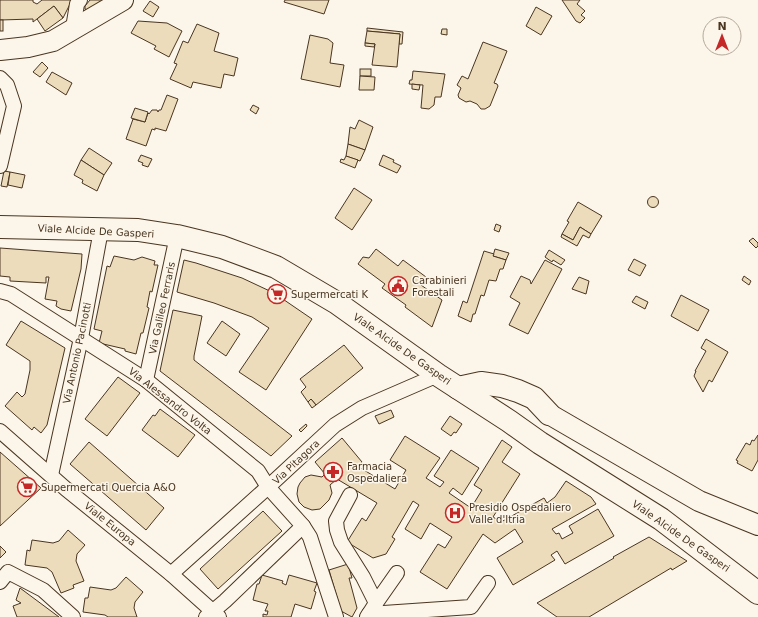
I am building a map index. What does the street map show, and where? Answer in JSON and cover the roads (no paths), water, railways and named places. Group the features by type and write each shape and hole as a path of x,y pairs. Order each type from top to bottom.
{"main road":[{"path":"0,50 28,47 53,41 123,0"},
{"name":"Viale Alcide De Gasperi","path":"0,227 138,230 177,236 222,247 276,267 337,303 438,375 540,443 661,520 758,593"},
{"path":"458,388 481,383 502,386 534,398 549,414 699,501 758,525"},
{"path":"509,421 535,412 549,414"}],"street":[{"path":"73,28 77,4 80,0"},
{"path":"0,78 7,85 14,106 0,166"},
{"name":"Via Antonio Pacinotti","path":"51,475 81,338 100,230"},
{"name":"Via Galileo Ferraris","path":"146,380 177,236"},
{"name":"Via Alessandro Volta","path":"0,291 11,294 146,380 258,471 268,487 304,526 310,537 336,617"},
{"name":"Via Pitagora","path":"171,574 335,425 362,408 438,375"},
{"name":"Viale Europa","path":"0,431 171,574 213,615"},
{"path":"350,495 336,521 337,530 341,542 363,577 371,611"},
{"path":"213,615 304,526"},
{"path":"0,582 8,572 43,590 72,617"},
{"path":"371,611 397,573"},
{"path":"371,611 471,607 488,583"}],"place":[{"name":"Carabinieri Forestali","path":"398,286"},
{"name":"Supermercati K","path":"277,294"},
{"name":"Farmacia Ospedaliera","path":"333,472"},
{"name":"Supermercati Quercia A&O","path":"27,487"},
{"name":"Presidio Ospedaliero Valle d'Itria","path":"455,513"}]}
